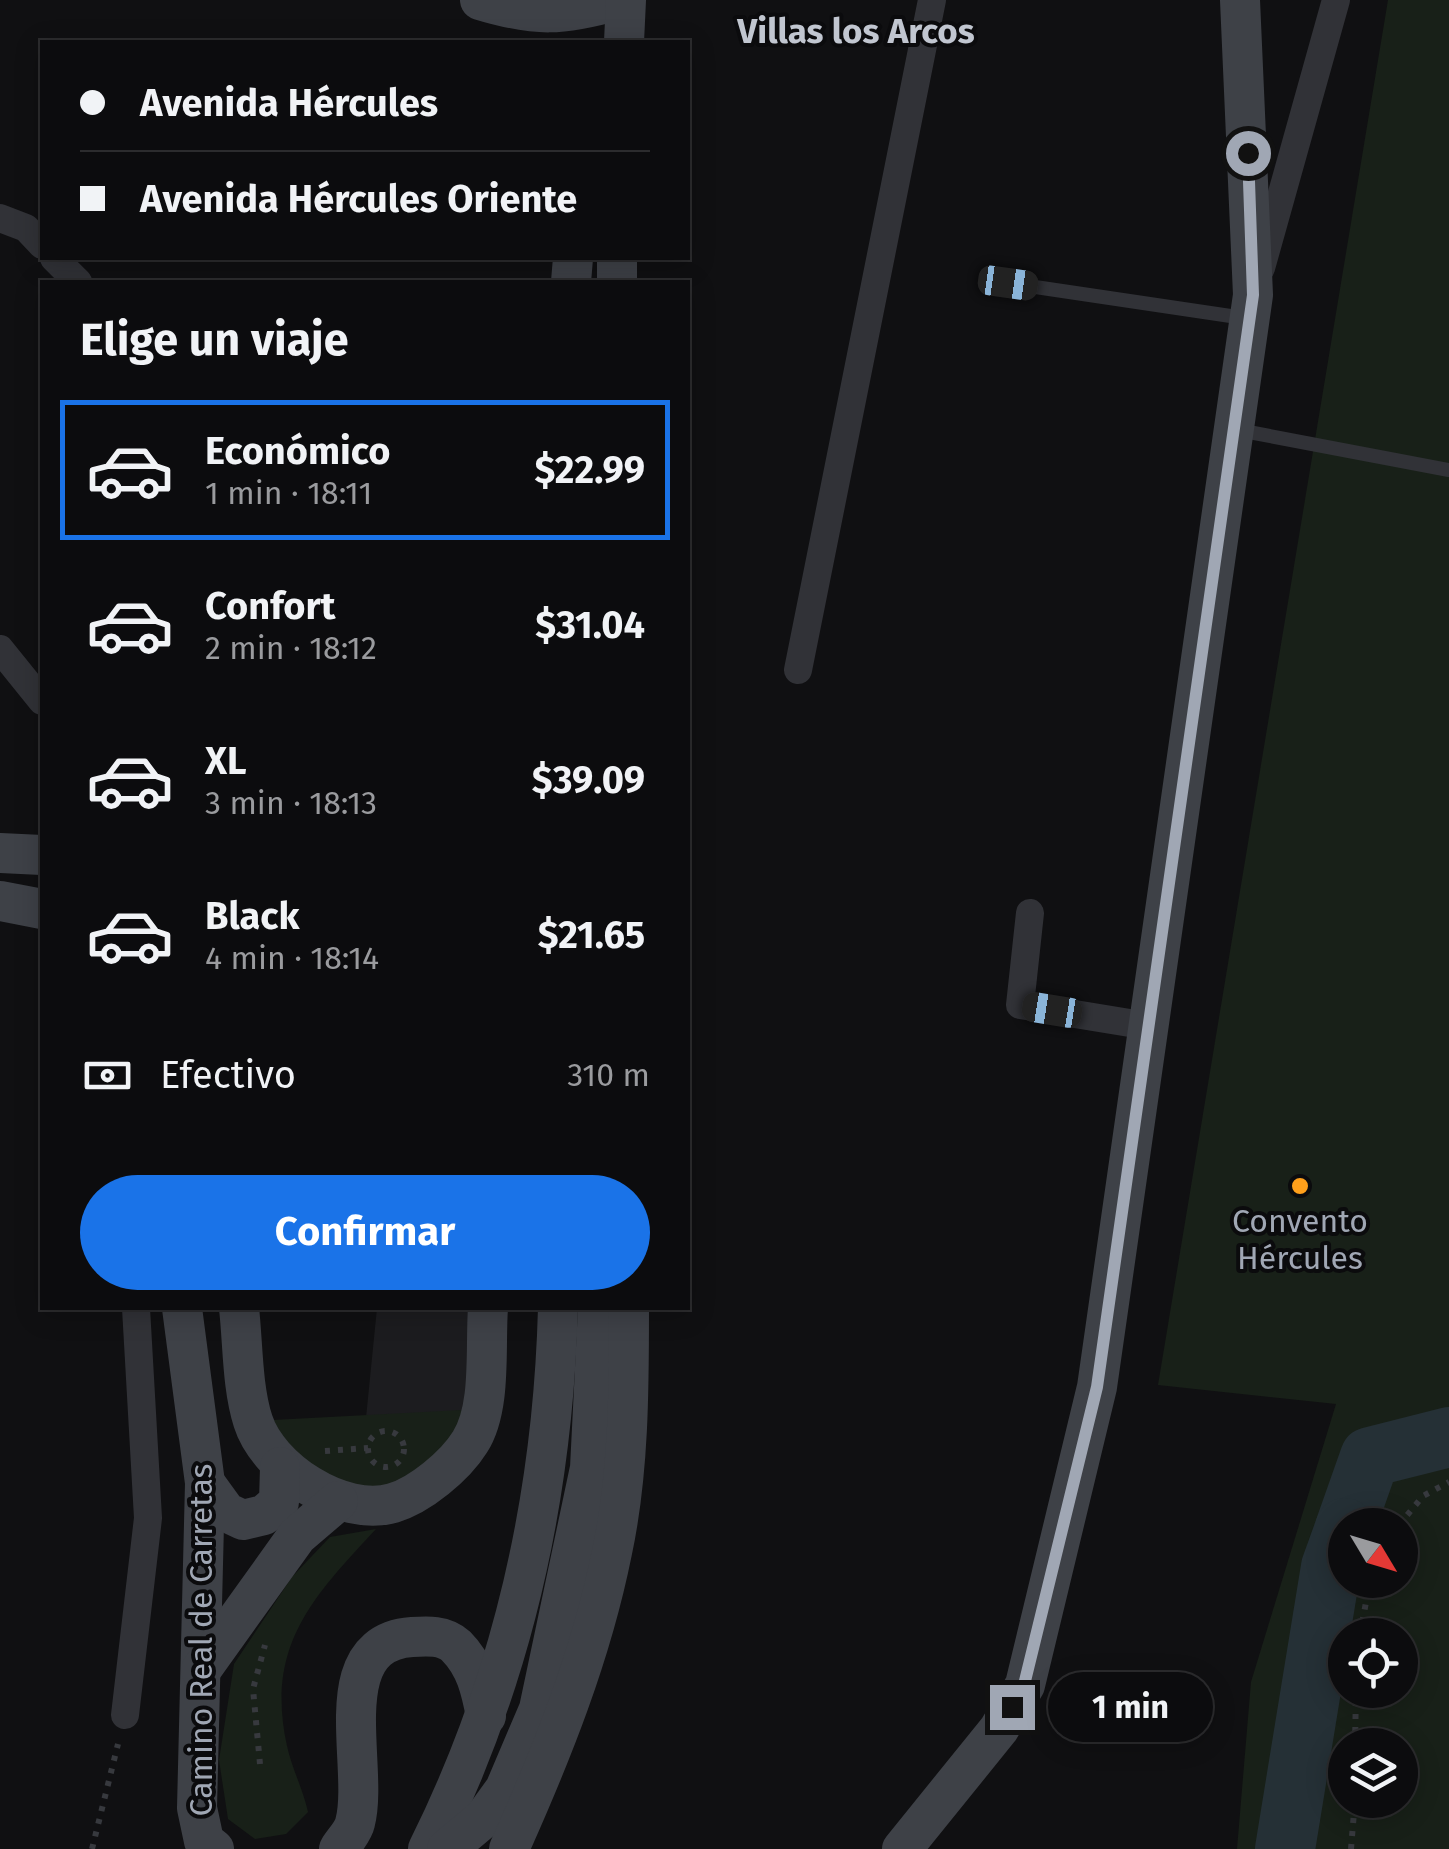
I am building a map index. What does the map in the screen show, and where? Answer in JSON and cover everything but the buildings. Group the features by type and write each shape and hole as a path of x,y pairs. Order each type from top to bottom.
{"street":[{"path":"480,0 527,14 576,18 618,0"},
{"path":"624,40 626,0"},
{"path":"798,670 929,0"},
{"path":"1240,0 1248,323"},
{"path":"902,1849 1000,1729 1024,1685 1097,1387 1248,323 1336,0"},
{"path":"0,218 26,228 40,243"},
{"path":"56,260 76,280"},
{"path":"0,649 40,699"},
{"path":"0,852 40,855"},
{"path":"0,902 40,909"},
{"path":"1030,913 1020,1005 1148,1026"},
{"path":"125,1716 148,1518 136,1310"},
{"name":"Camino Real de Carretas","path":"182,1310 205,1483 197,1808 204,1841 214,1849"},
{"name":"Camino Real de Carretas","path":"239,1310 253,1421 280,1467 338,1501 393,1503 449,1468 472,1440 480,1410 488,1310"},
{"path":"428,1849 486,1716 537,1532 556,1390 558,1310"},
{"path":"447,1849 484,1818 505,1788 539,1709 590,1468 598,1310"},
{"path":"509,1849 553,1751 588,1646 613,1550 629,1404 629,1310"},
{"path":"205,1483 226,1512 243,1520 264,1515 280,1502 280,1467"},
{"path":"200,1670 297,1536 338,1501"},
{"path":"339,1849 355,1826 360,1762 356,1699 359,1676 372,1653 398,1638 434,1635 453,1643 479,1681 486,1716"}],"lane":[{"path":"1008,283 1248,323"},
{"path":"1232,429 1449,470"}],"path":[{"path":"383,1432 399,1436 404,1446 402,1458 388,1468 376,1464 369,1454 370,1443 383,1432"},
{"path":"1412,1508 1422,1496 1449,1482"},
{"path":"260,1764 253,1689 264,1647 274,1632"},
{"path":"92,1849 125,1716"},
{"path":"1351,1849 1354,1818"}],"shaded area":[{"name":"Convento Hércules","path":"1388,0 1449,0 1449,1849 1237,1849 1251,1682 1336,1404 1158,1385"},
{"path":"377,1310 488,1310 481,1409 366,1418"},
{"path":"481,1409 449,1468 338,1501 253,1421"},
{"path":"376,1529 314,1601 289,1651 282,1711 289,1754 308,1812 286,1834 255,1839 228,1819 219,1760 234,1664 292,1577 330,1537"}],"waterway":[{"path":"1352,1508 1370,1457 1449,1437"},
{"path":"1285,1849 1328,1585"}],"place":[{"name":"Convento Hércules","path":"1300,1186"}],"district":[{"name":"Villas los Arcos","path":"856,31"}],"route":[{"path":"1012,1707 1024,1685 1097,1387 1253,295 1248,153"}]}
